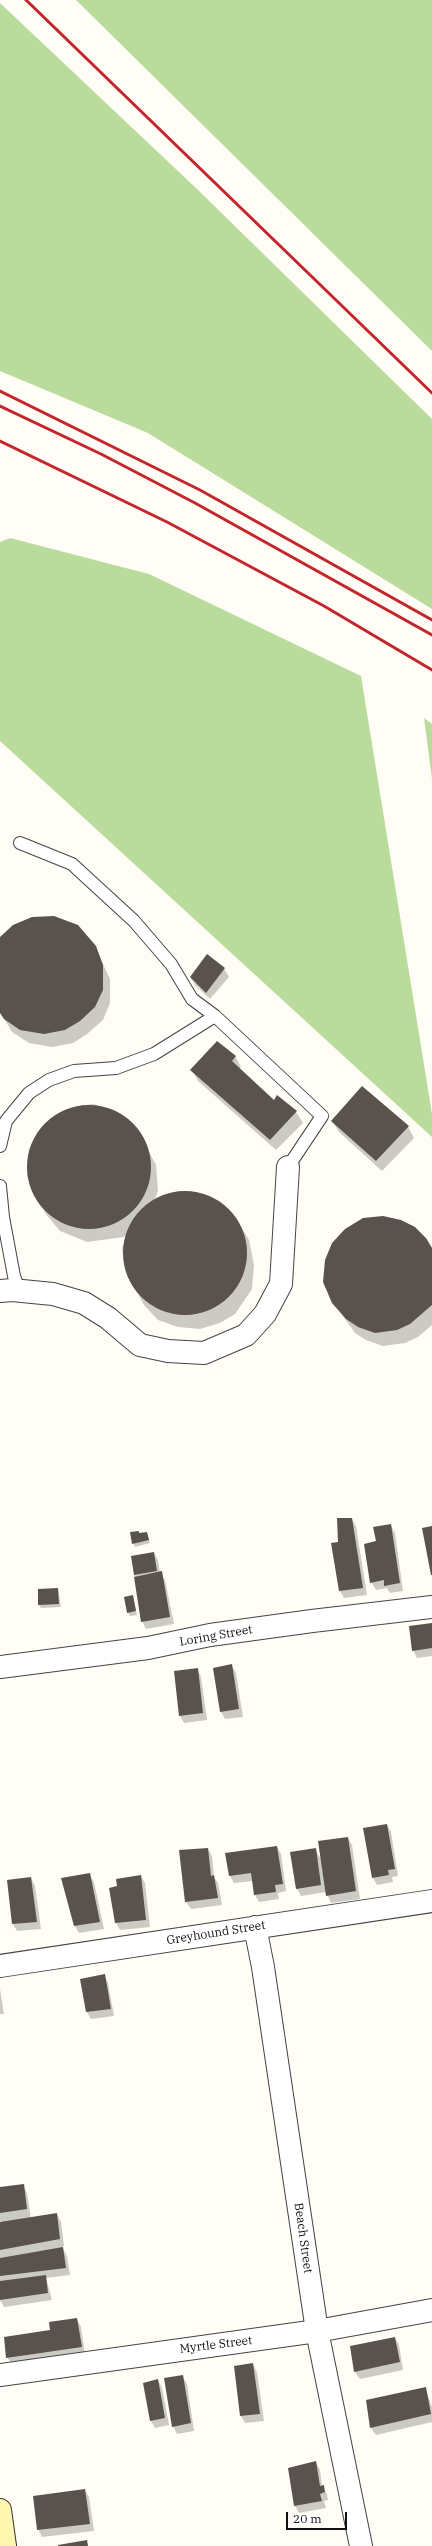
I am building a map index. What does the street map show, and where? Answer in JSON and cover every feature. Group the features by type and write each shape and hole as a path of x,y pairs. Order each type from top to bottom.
{"street":[{"path":"10,1291 53,1294 84,1304 108,1318 140,1345 168,1352 204,1353 246,1335 265,1314 280,1284 288,1168"},
{"name":"Loring Street","path":"0,1667 148,1648 210,1635 432,1607"},
{"name":"Greyhound Street","path":"0,1966 432,1901"},
{"name":"Beach Street","path":"255,1928 263,1967 317,2331 361,2546"},
{"name":"Myrtle Street","path":"0,2375 317,2331 432,2310"},
{"path":"0,2510 6,2546"}],"lane":[{"path":"20,843 72,864 134,922 171,964 192,999 215,1016 322,1116 288,1168"},
{"path":"0,1146 6,1120 29,1093 49,1080 74,1071 116,1068 154,1054 215,1016"},
{"path":"0,1186 3,1217 14,1276 10,1291"}],"green space":[{"path":"76,0 432,0 432,351"},
{"path":"0,3 197,189 432,419 432,609 148,433 0,371"},
{"path":"10,538 149,574 361,676 432,1114 432,1137 0,741 0,542"},
{"path":"424,718 432,724 432,779"}],"building":[{"path":"54,916 78,925 96,946 103,965 103,990 95,1007 80,1021 65,1030 44,1034 20,1030 4,1019 0,1013 0,937 13,925 32,917"},
{"path":"207,954 225,968 206,993 190,977"},
{"path":"217,1041 236,1056 232,1061 274,1100 277,1095 297,1111 270,1140 190,1070"},
{"path":"362,1086 409,1126 376,1161 331,1121"},
{"path":"89,1105 101,1106 113,1110 123,1115 133,1123 141,1133 146,1143 150,1155 150,1179 146,1191 141,1201 133,1211 123,1219 113,1224 101,1228 89,1229 77,1228 65,1224 55,1219 45,1211 37,1201 32,1191 28,1179 27,1167 28,1155 32,1143 37,1133 45,1123 55,1115 65,1110 77,1106"},
{"path":"191,1191 209,1195 220,1201 233,1213 243,1229 247,1253 243,1277 237,1288 225,1301 203,1313 179,1315 161,1311 150,1305 137,1293 125,1271 123,1247 127,1229 133,1218 145,1205 167,1193"},
{"path":"383,1216 401,1220 415,1227 426,1238 432,1248 432,1305 410,1324 397,1330 375,1333 358,1327 346,1319 332,1303 323,1282 325,1260 332,1243 345,1229 363,1218"},
{"path":"337,1518 352,1518 363,1588 339,1591 331,1543 338,1542"},
{"path":"391,1524 400,1583 384,1586 384,1580 370,1583 364,1544 376,1541 373,1527"},
{"path":"432,1526 432,1575 431,1575 422,1528"},
{"path":"139,1531 139,1533 147,1532 149,1540 132,1544 130,1532"},
{"path":"154,1552 157,1571 134,1575 131,1556"},
{"path":"162,1571 170,1617 141,1622 134,1577"},
{"path":"58,1588 59,1604 38,1605 38,1589"},
{"path":"133,1595 136,1611 127,1613 124,1597"},
{"path":"432,1623 432,1648 412,1651 409,1626"},
{"path":"232,1664 239,1709 220,1712 213,1668"},
{"path":"198,1668 203,1713 179,1716 174,1671"},
{"path":"387,1824 395,1869 388,1870 389,1875 372,1878 363,1828"},
{"path":"348,1837 356,1891 326,1896 318,1841"},
{"path":"277,1846 283,1884 275,1885 276,1892 254,1895 251,1873 229,1876 225,1853"},
{"path":"208,1848 211,1876 214,1875 218,1898 185,1902 179,1850"},
{"path":"316,1848 321,1885 296,1889 290,1852"},
{"path":"90,1873 100,1922 74,1926 61,1878"},
{"path":"141,1875 146,1920 115,1923 109,1888 117,1886 116,1879"},
{"path":"31,1877 37,1922 12,1924 7,1880"},
{"path":"105,1974 111,2009 86,2012 80,1979"},
{"path":"24,2184 27,2209 0,2213 0,2187"},
{"path":"57,2213 60,2239 0,2250 0,2222"},
{"path":"63,2247 66,2268 0,2276 0,2258"},
{"path":"46,2275 48,2293 0,2300 0,2281"},
{"path":"77,2318 82,2347 6,2358 4,2337 50,2330 49,2322"},
{"path":"395,2337 400,2362 354,2372 350,2346"},
{"path":"253,2363 260,2414 240,2416 234,2366"},
{"path":"183,2375 191,2423 172,2427 164,2378"},
{"path":"158,2379 165,2418 150,2421 143,2383"},
{"path":"426,2387 431,2414 370,2428 366,2400"},
{"path":"316,2461 320,2486 324,2485 325,2492 320,2494 322,2501 294,2506 288,2468"},
{"path":"85,2489 90,2524 37,2530 33,2496"},
{"path":"87,2540 88,2546 58,2546 58,2545"}],"railway":[{"path":"26,0 432,393"},
{"path":"0,391 200,490 432,620"},
{"path":"0,406 101,454 195,503 432,635"},
{"path":"0,441 167,522 324,606 432,670"}]}
